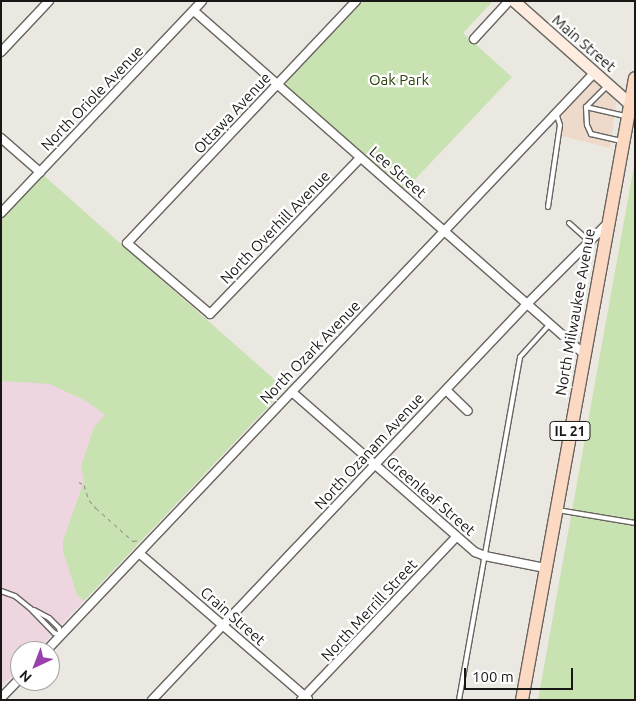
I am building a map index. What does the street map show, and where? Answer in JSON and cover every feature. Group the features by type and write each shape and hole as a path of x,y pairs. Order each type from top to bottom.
{"main road":[{"name":"North Milwaukee Avenue","path":"522,700 607,224 631,109 635,78"}],"street":[{"path":"1,52 49,1"},
{"name":"North Oriole Avenue","path":"1,213 202,1"},
{"name":"Ottawa Avenue","path":"210,314 127,244 356,1"},
{"path":"474,38 509,1"},
{"name":"Main Street","path":"514,1 595,72 631,109"},
{"name":"Lee Street","path":"194,11 526,305 584,354"},
{"name":"North Ozark Avenue","path":"55,641 595,72"},
{"path":"1,138 40,172"},
{"name":"North Overhill Avenue","path":"210,314 360,158"},
{"name":"North Ozanam Avenue","path":"152,700 526,305 607,224"},
{"path":"446,390 468,411"},
{"name":"Greenleaf Street","path":"292,392 456,537 485,556 546,568"},
{"name":"North Merrill Street","path":"305,699 456,537"},
{"name":"Crain Street","path":"139,553 305,699"},
{"path":"1,698 10,689"}],"lane":[{"path":"608,84 586,107 587,125 591,134 623,141"},
{"path":"586,107 631,109"},
{"path":"548,207 560,125 556,113"},
{"path":"569,222 590,242"},
{"path":"459,700 520,357 549,325"},
{"path":"556,510 635,523"},
{"path":"1,591 15,596 30,608 49,618 59,628 61,635"}],"path":[{"path":"80,482 84,485 89,500 96,508 133,541 138,539 142,542"}],"shaded area":[{"path":"592,72 617,95 610,148 562,136 562,105"},
{"path":"43,175 285,389 46,641 10,641 10,678 1,687 1,219"}],"green space":[{"name":"Oak Park","path":"362,1 493,1 463,33 512,77 404,191 289,91 286,85 287,81"},
{"path":"635,160 635,700 538,700 561,572"},
{"path":"43,175 285,389 84,601 77,595 63,551 63,541 84,481 81,466 94,427 105,415 86,401 50,384 1,381 1,219"}]}
